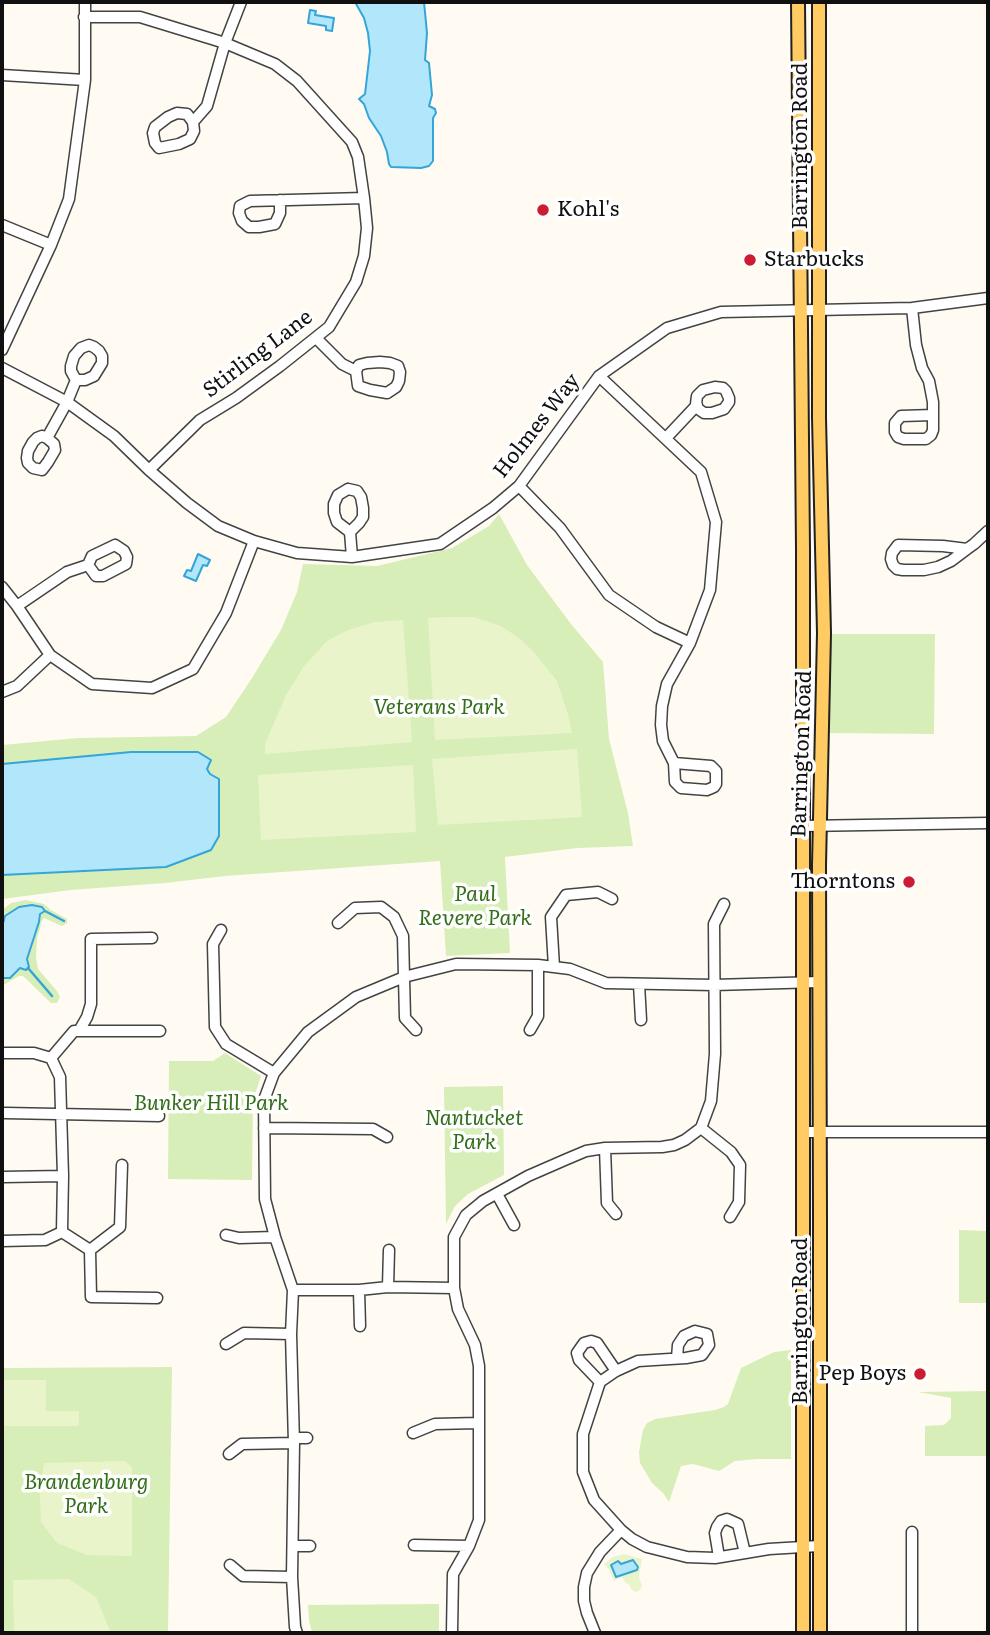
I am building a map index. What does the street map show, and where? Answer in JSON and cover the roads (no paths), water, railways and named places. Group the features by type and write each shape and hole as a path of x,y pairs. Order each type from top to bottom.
{"main road":[{"name":"Barrington Road","path":"798,2 802,311 803,1633"},
{"name":"Barrington Road","path":"819,2 819,418 824,654 819,826 820,1633"}],"street":[{"path":"2,350 51,245 69,199 85,80 85,2"},
{"path":"193,122 207,106 225,43 241,2"},
{"name":"Stirling Lane","path":"84,17 140,17 225,43 275,64 288,73 352,142 358,157 364,198 367,228 364,256 356,282 329,327 236,398 200,420 149,470"},
{"path":"2,75 85,80"},
{"path":"280,200 364,198"},
{"path":"2,225 51,245"},
{"name":"Holmes Way","path":"2,368 67,402 114,436 187,503 218,526 254,541 297,553 352,557 440,544 494,508 519,486 599,376 667,328 721,312 912,309 988,298"},
{"path":"912,309 916,345 932,392 933,415"},
{"path":"316,338 342,364 356,371"},
{"path":"390,363 398,366 399,381 396,387 387,393 370,390 358,386 356,371 359,365 390,363"},
{"path":"599,376 701,472 716,522 710,590 690,643 667,684 661,725 663,741 674,763 675,782 681,788 707,790 716,784 716,771 711,766 674,763"},
{"path":"47,438 76,380"},
{"path":"666,438 697,405"},
{"path":"519,486 560,528 609,594 656,627 690,643"},
{"path":"967,550 943,546 898,545 891,559 897,569 924,570 938,567 967,550 988,531"},
{"path":"350,532 352,557"},
{"path":"2,587 18,606 50,655 92,684 152,688 193,669 226,613 254,541"},
{"path":"18,606 66,572 88,565"},
{"path":"2,692 18,686 50,655"},
{"path":"803,826 988,823"},
{"path":"554,967 551,917 566,895 598,892 612,899"},
{"path":"452,1633 453,1574 469,1546 479,1520 479,1366 475,1345 457,1308 454,1288 454,1237 466,1215 483,1201 528,1176 586,1152 605,1148 674,1145 701,1128 711,1101 715,1054 714,924 724,904"},
{"path":"338,923 355,908 381,907 394,917 404,936 405,1018 416,1030"},
{"path":"221,930 213,944 215,1027 226,1044 274,1073"},
{"path":"79,1031 88,1017 91,1004 91,939 152,938"},
{"path":"297,1633 292,1577 293,1290 277,1230 265,1199 264,1100 274,1073 308,1032 356,997 404,977 456,964 538,965 570,969 606,984 819,982"},
{"path":"530,1030 538,1016 538,965"},
{"path":"639,984 641,1020"},
{"path":"51,1058 74,1031 160,1031"},
{"path":"2,1054 34,1053 51,1058 60,1077 62,1232"},
{"path":"5,1113 159,1116"},
{"path":"264,1128 373,1129 387,1137"},
{"path":"701,1128 731,1152 740,1165 739,1202 730,1217"},
{"path":"803,1132 988,1132"},
{"path":"605,1148 607,1203 616,1214"},
{"path":"90,1251 120,1227 122,1165"},
{"path":"3,1177 63,1176"},
{"path":"497,1194 514,1224"},
{"path":"226,1235 239,1238 277,1230"},
{"path":"62,1232 90,1251"},
{"path":"2,1241 45,1240 62,1232"},
{"path":"388,1287 389,1250"},
{"path":"90,1251 91,1297 157,1298"},
{"path":"293,1290 454,1288"},
{"path":"359,1290 360,1326"},
{"path":"226,1344 244,1333 291,1334"},
{"path":"600,1382 579,1360 577,1353 584,1343 597,1343 616,1371"},
{"path":"677,1358 638,1361 600,1382 583,1434 583,1472 594,1500 632,1539 687,1557 719,1557 769,1549 819,1546"},
{"path":"413,1433 435,1424 478,1423"},
{"path":"229,1454 242,1444 307,1437"},
{"path":"719,1557 715,1532 721,1521 727,1519 738,1524 745,1553"},
{"path":"596,1633 584,1601 587,1573 600,1552 621,1530"},
{"path":"912,1532 912,1633"},
{"path":"414,1545 469,1546"},
{"path":"293,1546 310,1546"},
{"path":"230,1565 243,1576 292,1577"}],"water":[{"path":"355,2 424,2 427,33 425,60 429,63 432,95 429,106 435,109 436,113 433,118 433,161 429,166 391,167 381,136 359,99 365,94 370,51 364,18"},
{"path":"310,10 316,11 315,15 334,18 332,31 326,30 326,26 308,23"},
{"path":"198,554 210,560 207,566 203,565 196,581 184,576 187,570 191,571"},
{"path":"131,752 198,752 211,760 207,769 219,779 219,836 211,850 166,867 2,875 2,764"},
{"path":"19,907 42,907 45,911 40,914 27,959 29,967 26,970 20,968 10,978 2,978 2,927 5,916"},
{"path":"633,1560 637,1570 616,1577 611,1565 618,1561 621,1564"}],"waterway":[{"path":"45,911 64,921"},
{"path":"28,968 52,996"}],"place":[{"name":"Kohl's","path":"543,210"},
{"name":"Starbucks","path":"750,260"},
{"name":"Thorntons","path":"909,882"},
{"name":"Pep Boys","path":"920,1374"}],"park label":[{"name":"Veterans Park","path":"439,708"},
{"name":"Paul Revere Park","path":"475,907"},
{"name":"Bunker Hill Park","path":"211,1104"},
{"name":"Nantucket Park","path":"474,1131"},
{"name":"Brandenburg Park","path":"86,1495"}]}
